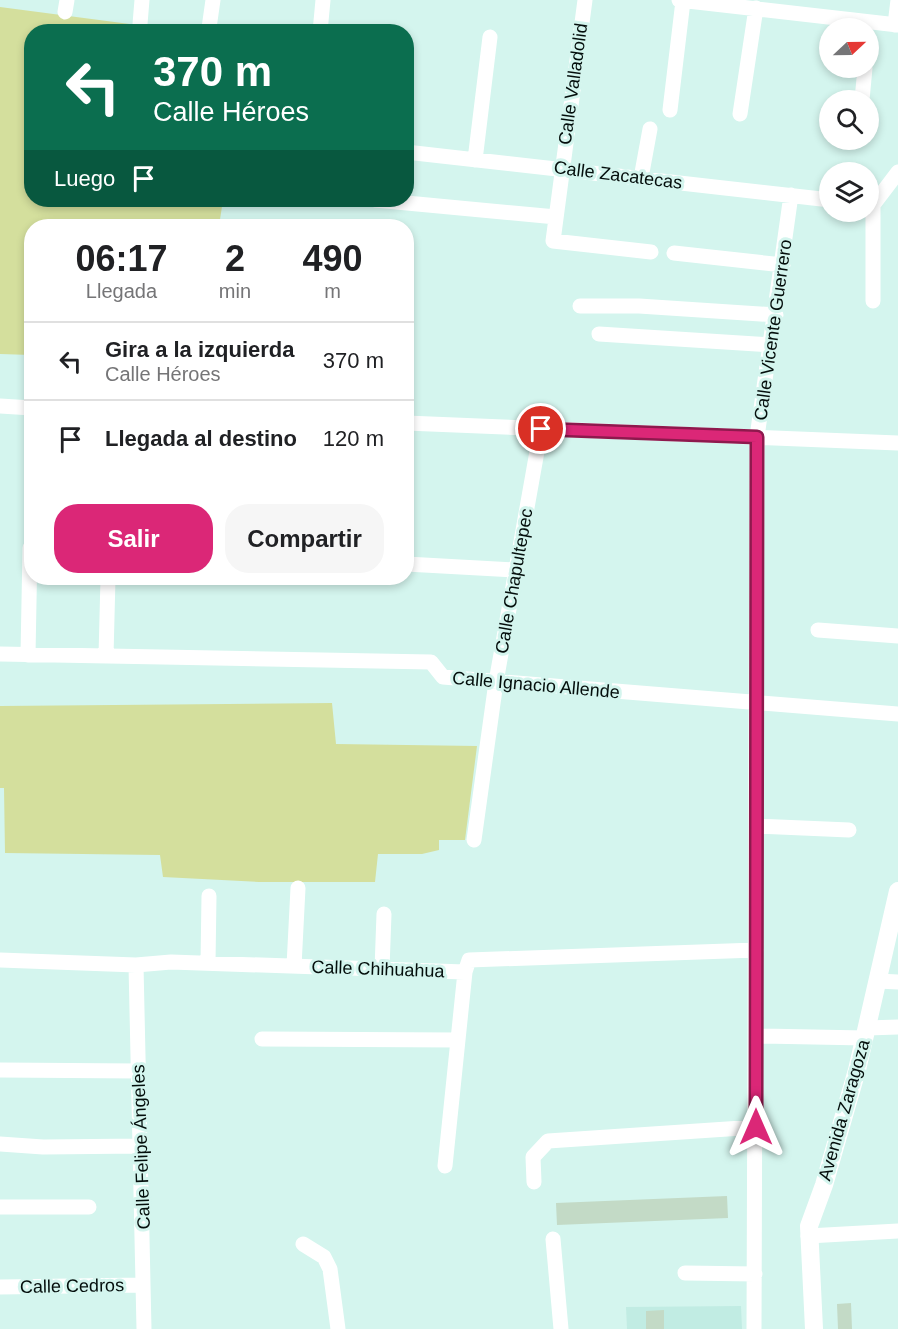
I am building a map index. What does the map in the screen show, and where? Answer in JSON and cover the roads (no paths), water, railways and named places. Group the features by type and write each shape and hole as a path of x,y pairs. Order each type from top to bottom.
{"main road":[{"name":"Avenida Zaragoza","path":"814,1329 808,1236 866,1033 898,891"}],"street":[{"path":"140,24 142,0"},
{"path":"210,24 213,0"},
{"path":"321,24 323,0"},
{"name":"Calle Valladolid","path":"561,168 585,0"},
{"path":"670,110 681,0 820,7 847,18"},
{"path":"879,26 896,25 898,0"},
{"path":"740,114 750,5"},
{"path":"475,160 490,37"},
{"path":"641,178 650,129"},
{"name":"Calle Zacatecas","path":"414,153 819,199"},
{"path":"561,168 553,241 651,252"},
{"path":"879,195 898,172"},
{"name":"Calle Vicente Guerrero","path":"754,1329 758,701 757,437 772,345 791,195"},
{"path":"414,204 556,217"},
{"path":"871,222 873,301"},
{"path":"674,253 783,265"},
{"path":"580,306 639,306 776,315"},
{"path":"599,334 772,345"},
{"path":"0,406 24,408"},
{"path":"414,423 898,443"},
{"name":"Calle Chapultepec","path":"474,840 496,682 541,429"},
{"path":"414,564 516,570"},
{"path":"28,654 29,585"},
{"path":"106,656 108,585"},
{"path":"818,630 898,636"},
{"name":"Calle Ignacio Allende","path":"0,654 431,662 443,678 758,701 898,714"},
{"path":"756,826 849,830"},
{"path":"294,966 298,888"},
{"path":"207,963 209,896"},
{"path":"382,969 384,914"},
{"name":"Calle Chihuahua","path":"0,960 136,964 207,963 465,972 466,964 474,958 756,950"},
{"name":"Calle Felipe Ángeles","path":"136,964 142,1146 144,1329"},
{"path":"445,1166 465,972"},
{"path":"878,981 898,982"},
{"path":"756,1036 866,1033 898,1027"},
{"path":"262,1039 458,1040"},
{"path":"0,1070 138,1071"},
{"path":"534,1182 533,1157 548,1141 756,1127"},
{"path":"0,1144 43,1147 142,1146"},
{"path":"0,1207 89,1207"},
{"path":"808,1236 898,1231"},
{"path":"553,1239 561,1329"},
{"path":"303,1244 324,1257 330,1269 338,1329"},
{"path":"685,1274 755,1274"},
{"name":"Calle Cedros","path":"0,1287 143,1285"}]}
